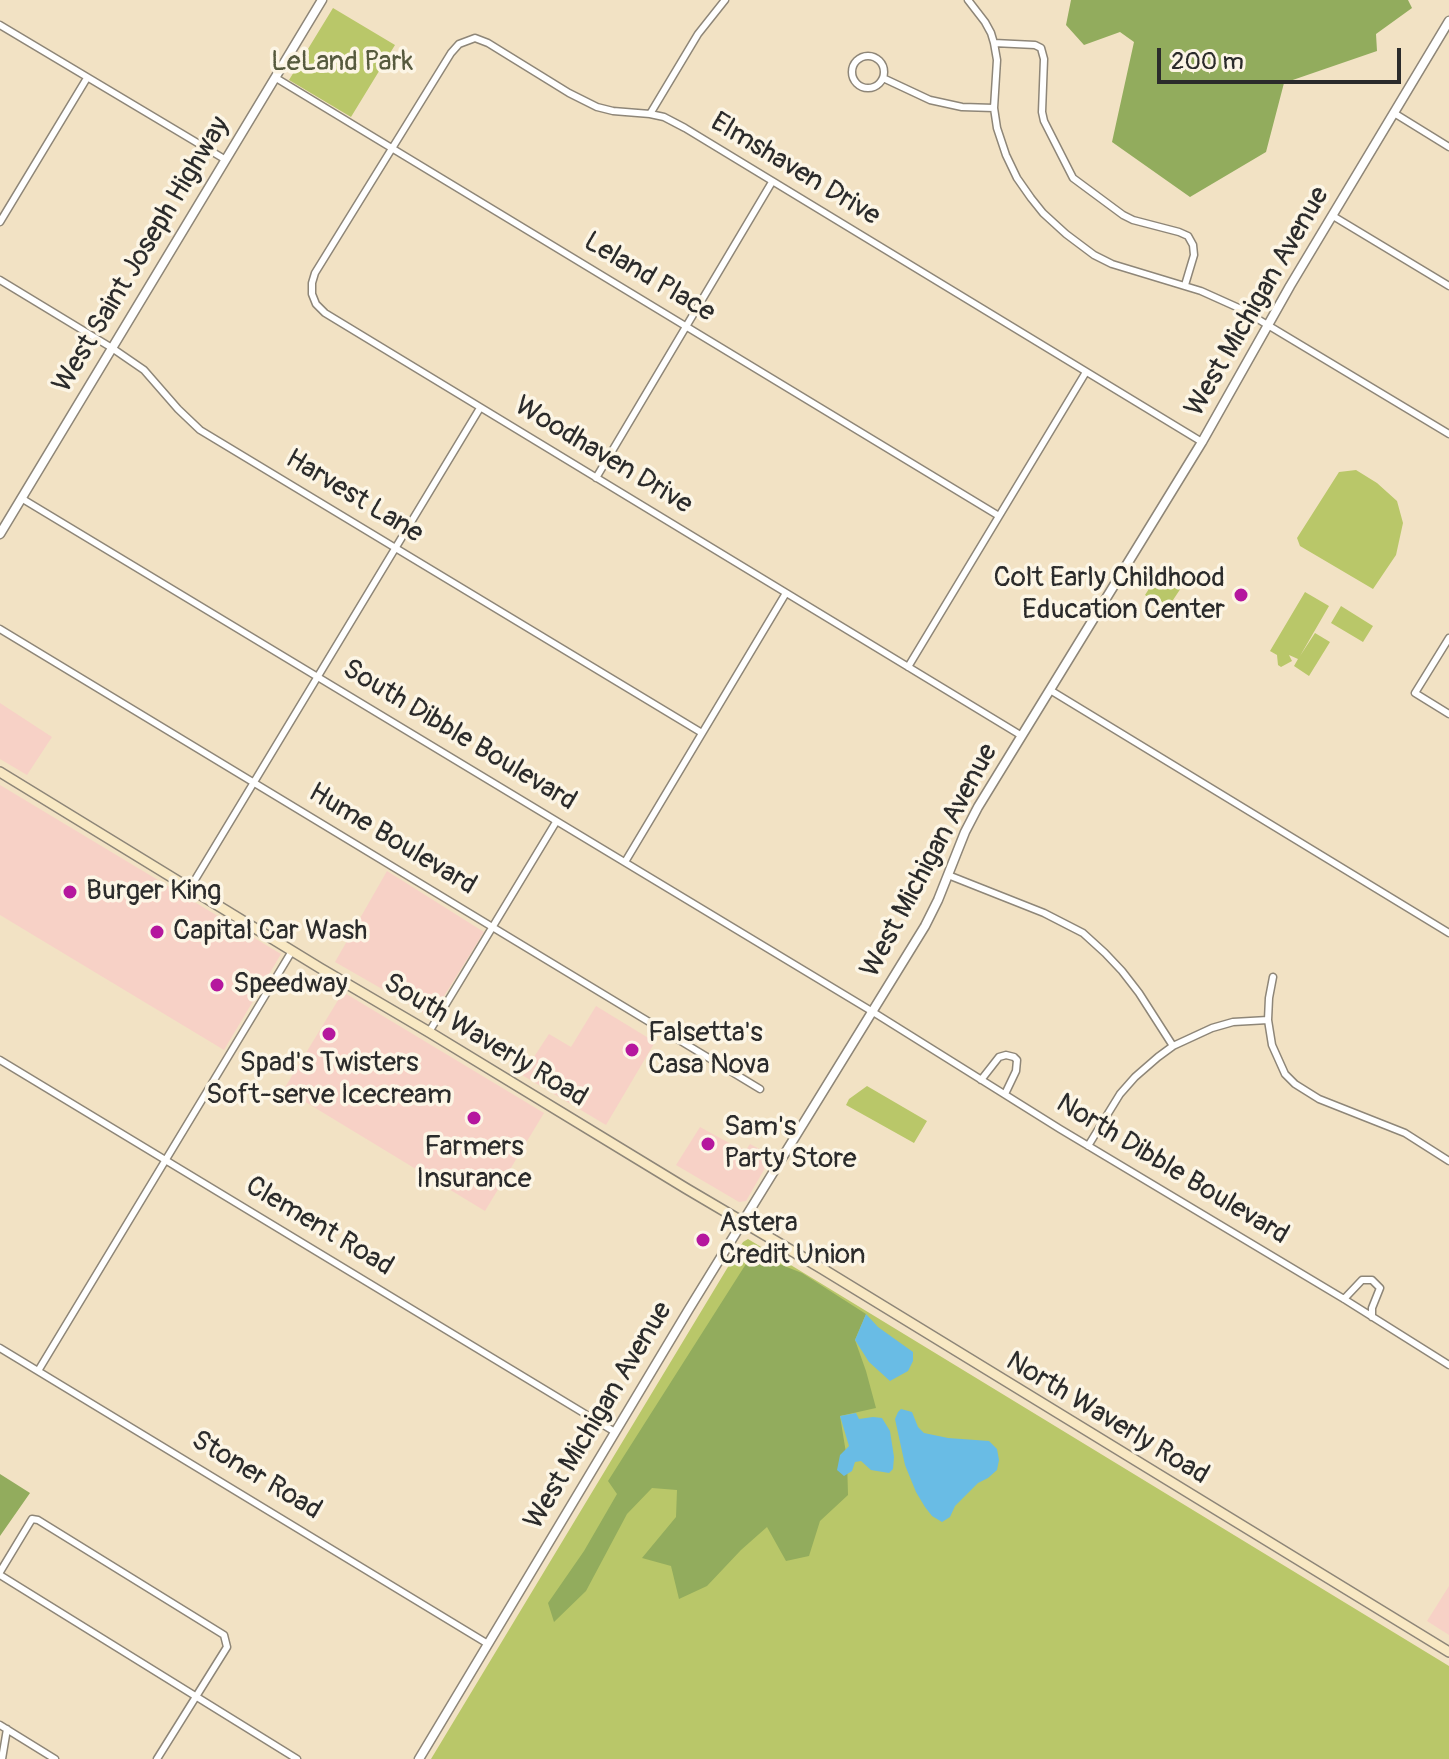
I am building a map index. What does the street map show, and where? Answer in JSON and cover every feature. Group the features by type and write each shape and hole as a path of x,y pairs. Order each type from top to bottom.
{"main road":[{"name":"South Waverly Road","path":"0,772 743,1222"},
{"name":"North Waverly Road","path":"743,1222 1449,1652"}],"street":[{"name":"West Saint Joseph Highway","path":"0,534 322,0"},
{"path":"650,114 698,34 725,0"},
{"path":"968,0 985,22 994,43 997,128 1017,178 1043,213 1066,234 1112,264 1221,299 1449,434"},
{"name":"West Michigan Avenue","path":"419,1759 925,926 969,823 1202,442 1449,21"},
{"path":"0,25 226,160"},
{"name":"Elmshaven Drive","path":"393,148 451,53 459,44 475,38 597,107 664,117 685,128 1202,442"},
{"path":"994,43 1041,48 1044,59 1044,121 1073,178 1133,220 1188,236 1194,255 1185,285"},
{"path":"863,57 874,57 882,63 883,78 871,88 861,86 852,74 855,63 863,57"},
{"path":"0,222 87,78"},
{"name":"Leland Place","path":"276,78 999,516"},
{"path":"883,78 930,100 962,107 994,108"},
{"path":"1394,113 1449,147"},
{"name":"Woodhaven Drive","path":"393,148 315,273 312,294 325,313 1022,736"},
{"path":"596,478 772,182"},
{"path":"1333,216 1449,286"},
{"name":"Harvest Lane","path":"0,280 144,370 200,430 702,733"},
{"path":"908,667 1086,372"},
{"path":"190,888 480,408"},
{"name":"South Dibble Boulevard","path":"21,498 873,1012"},
{"path":"625,862 786,593"},
{"name":"Hume Boulevard","path":"0,629 760,1089"},
{"path":"1449,638 1415,693 1449,714"},
{"path":"1050,690 1449,933"},
{"path":"429,1032 556,822"},
{"path":"948,875 1044,913 1083,933 1122,971 1173,1046"},
{"path":"38,1371 292,951"},
{"path":"1273,977 1268,1020 1272,1045 1285,1074 1307,1093 1405,1133 1449,1161"},
{"name":"North Dibble Boulevard","path":"873,1012 1449,1365"},
{"path":"1088,1146 1120,1094 1135,1077 1173,1046 1222,1025 1268,1020"},
{"path":"981,1080 999,1057 1014,1057 1017,1060 1016,1071 1005,1094"},
{"name":"Clement Road","path":"0,1060 615,1432"},
{"path":"1344,1299 1362,1280 1372,1280 1380,1288 1372,1317"},
{"name":"Stoner Road","path":"0,1348 488,1644"},
{"path":"157,1759 196,1696 227,1647 224,1635 32,1519 0,1574 196,1696 297,1759"},
{"path":"2,1759 4,1727 55,1759"}],"shaded area":[{"path":"0,703 52,737 27,775 0,759"},
{"path":"0,785 281,954 224,1050 0,915"},
{"path":"387,871 484,932 431,1017 335,962"},
{"path":"343,992 544,1113 485,1211 284,1089"},
{"path":"596,1006 655,1042 606,1125 522,1075 549,1034 571,1047"},
{"path":"700,1127 731,1144 746,1150 750,1144 772,1156 746,1201 739,1202 676,1165"},
{"path":"1449,1586 1449,1635 1427,1621"}],"green space":[{"path":"1071,0 1408,0 1412,8 1376,34 1377,51 1284,83 1266,152 1190,197 1112,142 1134,42 1120,32 1084,45 1066,25"},
{"name":"LeLand Park","path":"333,8 395,45 351,117 289,80"},
{"path":"1356,470 1397,501 1403,523 1396,555 1373,589 1300,546 1297,538 1339,472"},
{"path":"1165,578 1181,588 1167,609 1145,595 1154,581"},
{"path":"1305,592 1329,606 1300,656 1315,633 1330,642 1309,676 1294,666 1298,659 1289,655 1292,661 1281,667 1277,655 1270,651"},
{"path":"1341,606 1373,626 1363,642 1331,623"},
{"path":"867,1086 927,1121 914,1143 846,1105 849,1099"},
{"path":"748,1239 1449,1666 1449,1759 431,1759 743,1242"},
{"path":"751,1256 802,1273 866,1314 855,1340 876,1408 840,1416 847,1459 848,1495 820,1521 809,1556 786,1561 767,1527 707,1586 679,1599 671,1566 642,1558 676,1517 677,1490 652,1488 627,1514 586,1591 554,1622 548,1603 584,1551 617,1494 608,1481"},
{"path":"0,1474 30,1493 0,1536"}],"water":[{"path":"866,1314 878,1327 913,1352 908,1371 890,1381 869,1362 855,1340"},
{"path":"901,1409 912,1412 924,1433 989,1441 997,1449 997,1470 978,1483 955,1506 950,1517 942,1522 925,1507 905,1465 895,1419"},
{"path":"856,1413 859,1419 882,1418 890,1431 894,1457 893,1469 889,1473 871,1470 861,1461 855,1462 852,1471 844,1476 837,1470 840,1455 849,1446 840,1416"}],"place":[{"name":"Colt Early Childhood Education Center","path":"1241,595"},
{"name":"Burger King","path":"70,892"},
{"name":"Capital Car Wash","path":"157,932"},
{"name":"Speedway","path":"217,985"},
{"name":"Spad's Twisters Soft-serve Icecream","path":"329,1034"},
{"name":"Falsetta's Casa Nova","path":"632,1050"},
{"name":"Farmers Insurance","path":"474,1118"},
{"name":"Sam's Party Store","path":"708,1144"},
{"name":"Astera Credit Union","path":"703,1240"}]}
